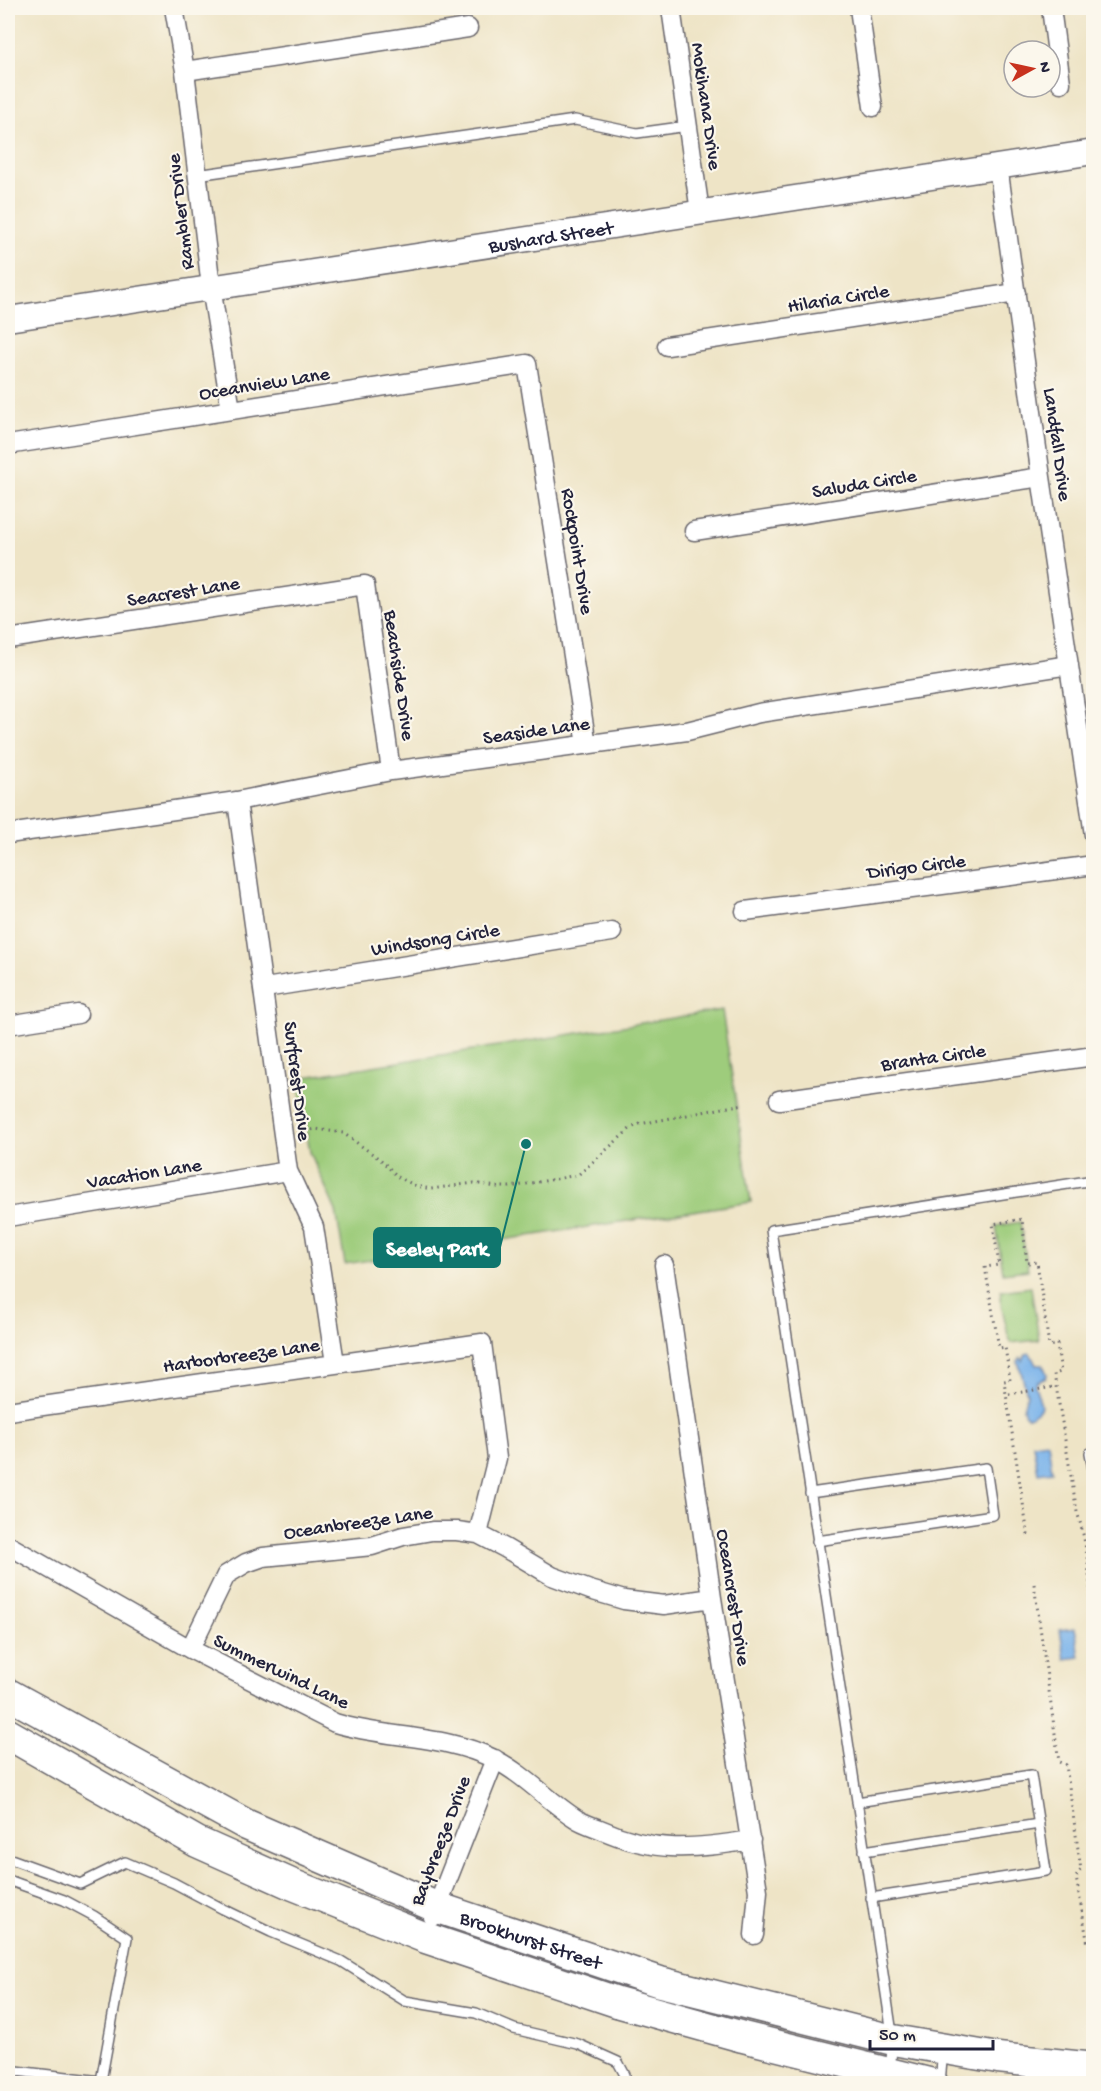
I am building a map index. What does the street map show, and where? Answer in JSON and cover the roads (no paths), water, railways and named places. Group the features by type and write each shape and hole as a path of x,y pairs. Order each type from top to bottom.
{"main road":[{"name":"Brookhurst Street","path":"8,1694 247,1825 436,1907 660,1982 892,2040 998,2058 1094,2068"},
{"path":"8,1710 28,1722 39,1724 50,1718"},
{"name":"Brookhurst Street","path":"8,1734 197,1842 291,1884 426,1938 617,2002 743,2037 933,2084"}],"street":[{"name":"Rambler Drive","path":"174,8 185,71 211,287 231,410"},
{"name":"Mokihana Drive","path":"671,8 700,212"},
{"path":"859,8 873,107"},
{"path":"1051,8 1055,39"},
{"path":"185,71 468,28"},
{"name":"Bushard Street","path":"8,319 1094,152"},
{"name":"Landfall Drive","path":"998,166 1094,835"},
{"name":"Hilaria Circle","path":"667,345 1016,293"},
{"name":"Oceanview Lane","path":"8,445 527,364"},
{"name":"Rockpoint Drive","path":"527,364 587,745"},
{"name":"Saluda Circle","path":"694,531 1041,477"},
{"name":"Seacrest Lane","path":"8,639 365,585"},
{"name":"Beachside Drive","path":"365,585 392,771"},
{"name":"Seaside Lane","path":"8,834 237,801 392,771 687,731 759,713 1069,665"},
{"name":"Surfcrest Drive","path":"237,801 265,988 288,1171 314,1227 335,1363"},
{"name":"Dirigo Circle","path":"745,910 1094,865"},
{"name":"Windsong Circle","path":"265,988 612,932"},
{"path":"8,1025 78,1014"},
{"name":"Branta Circle","path":"779,1100 1094,1056"},
{"name":"Vacation Lane","path":"8,1217 288,1171"},
{"name":"Oceancrest Drive","path":"664,1265 712,1598 758,1891 754,1935"},
{"name":"Harborbreeze Lane","path":"8,1411 482,1343 497,1458 478,1534"},
{"name":"Oceanbreeze Lane","path":"190,1649 226,1575 246,1563 263,1557 372,1546 403,1536 432,1531 478,1534 552,1576 624,1600 664,1605 712,1598"},
{"name":"Summerwind Lane","path":"8,1545 190,1649 335,1724 360,1731 450,1742 495,1759 576,1819 619,1838 662,1848 703,1848 751,1840"},
{"name":"Baybreeze Drive","path":"426,1938 436,1907 495,1759"}],"lane":[{"path":"197,175 575,120 638,133 688,126"},
{"path":"890,2074 892,2040 771,1230 1094,1180"},
{"path":"1094,1452 1090,1453 1094,1475"},
{"path":"810,1493 987,1468 993,1515 817,1541"},
{"path":"857,1802 1031,1775 1046,1871 871,1898"},
{"path":"864,1851 1039,1824"},
{"path":"8,1858 81,1884 126,1862 174,1883 271,1932 341,1961 405,2001 476,2013 514,2029 578,2044 618,2062 625,2084"},
{"path":"8,1880 64,1900 101,1920 127,1938 101,2081 8,2070"},
{"path":"940,2084 944,2049"}],"water":[{"path":"1030,1353 1036,1365 1043,1365 1047,1374 1046,1378 1037,1382 1035,1386 1041,1404 1040,1409 1029,1417 1025,1415 1023,1409 1027,1394 1018,1361 1021,1358 1023,1361 1026,1354"},
{"path":"1048,1442 1052,1471 1038,1473 1033,1444"},
{"path":"1075,1628 1080,1657 1065,1659 1060,1630"}],"place":[{"name":"Seeley Park","path":"526,1144"}]}
